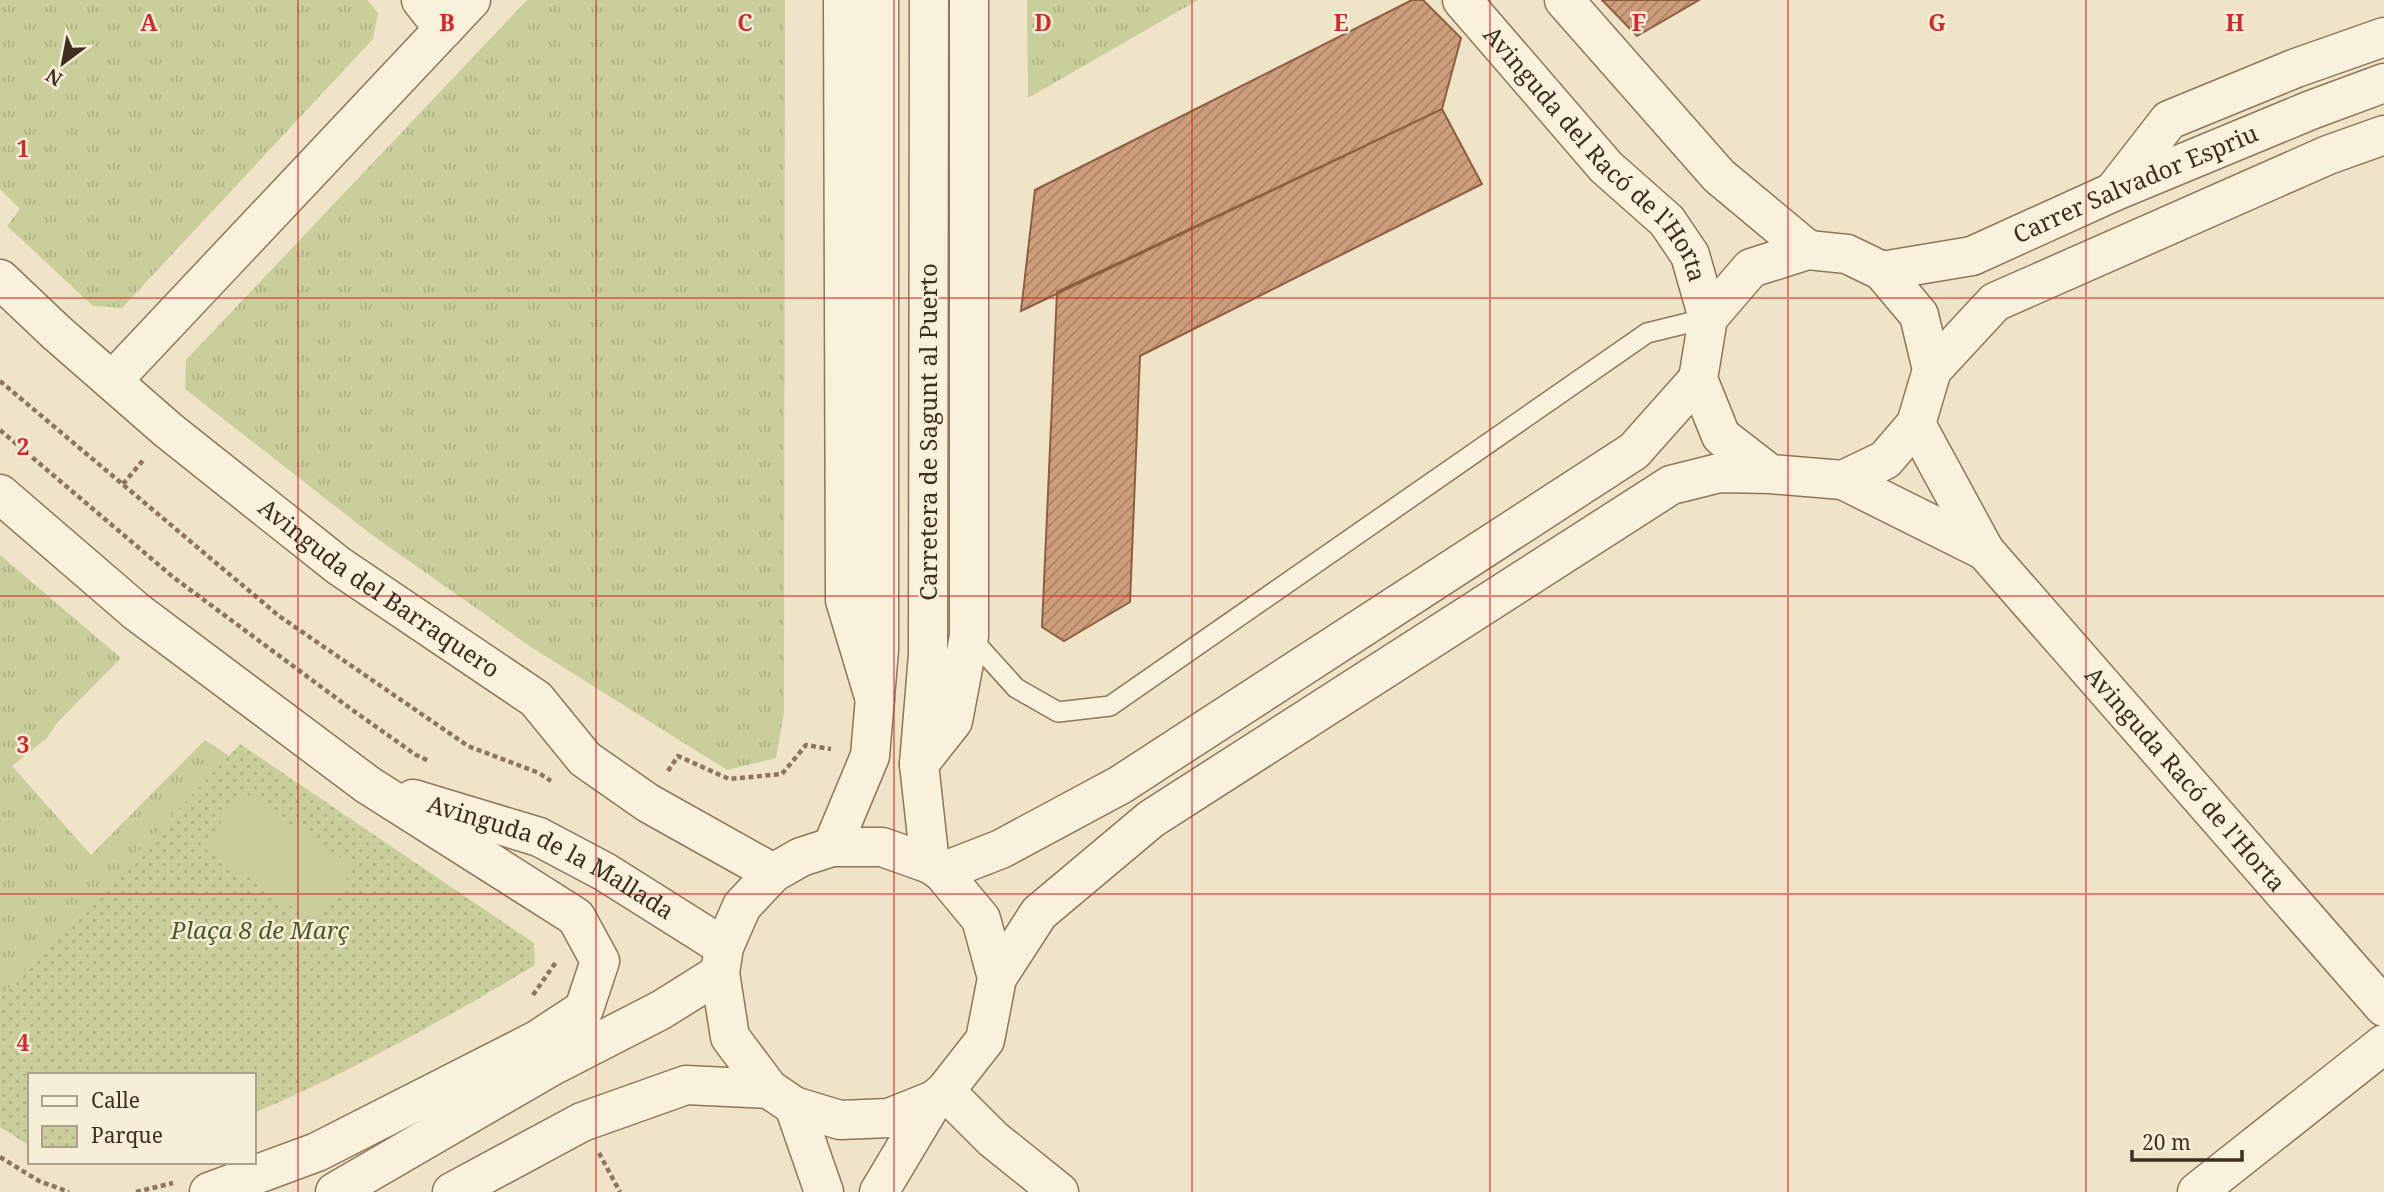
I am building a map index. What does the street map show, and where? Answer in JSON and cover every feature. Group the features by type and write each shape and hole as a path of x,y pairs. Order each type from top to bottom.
{"street":[{"path":"113,380 432,14 471,0"},
{"path":"843,0 845,600 875,700"},
{"name":"Carretera de Sagunt al Puerto","path":"832,847 870,756 879,650 879,0"},
{"name":"Carretera de Sagunt al Puerto","path":"929,0 928,655 919,764 936,868"},
{"path":"919,764 953,721 969,636 969,0"},
{"name":"Avinguda del Racó de l'Horta","path":"1462,0 1605,166 1667,222 1690,256 1708,318"},
{"path":"1564,0 1718,176 1808,250"},
{"path":"2113,191 2169,120 2296,68 2384,37"},
{"name":"Carrer Salvador Espriu","path":"1882,271 1972,256 2113,191 2384,83"},
{"name":"Carrer Salvador Espriu","path":"1931,370 1995,302 2328,155 2384,135"},
{"path":"879,1192 940,1096 985,1040 997,978 1039,913 1151,819 1671,485 1720,473 1843,480 1885,460 1916,424 1931,370 1919,315 1882,271 1847,254 1808,250 1751,268 1708,318 1698,379 1721,436 1770,474"},
{"name":"Avinguda del Barraquero","path":"0,279 168,430 339,566 536,699 586,759 648,803 774,873"},
{"path":"936,868 1001,849 1119,785 1633,451 1698,379"},
{"name":"Avinguda Racó de l'Horta","path":"1916,424 1985,551 2384,1007"},
{"name":"Avinguda Racó de l'Horta","path":"1843,480 1985,551"},
{"path":"0,495 137,612 368,785 576,918 600,961 584,1009 537,1040 317,1152 209,1192"},
{"name":"Avinguda de la Mallada","path":"368,785 539,837 605,872 722,960"},
{"path":"824,1192 782,1097 730,1037 722,960 742,906 774,873 801,857 832,847 882,847 936,868 981,919 997,978"},
{"path":"335,1192 552,1066 662,1010 722,960"},
{"path":"2197,1192 2384,1044"},
{"path":"452,1192 582,1122 686,1085 782,1097 841,1120 889,1118 940,1096"},
{"path":"940,1096 1059,1192"}],"lane":[{"path":"969,636 1016,688 1058,712 1110,706 1647,333 1708,318"}],"path":[{"path":"0,381 279,616 468,746 539,773 562,788"},
{"path":"0,430 173,577 416,755 441,767"},
{"path":"648,803 678,756 729,779 782,774 806,745 870,756"},
{"path":"0,1157 39,1181 69,1192"}],"green space":[{"path":"0,0 367,0 378,13 373,39 122,308 93,306 7,226 20,209 0,189"},
{"path":"527,0 785,0 784,713 776,758 727,770 534,649 372,535 185,389 186,360"},
{"path":"1027,0 1198,0 1028,98"},
{"path":"0,555 121,658 57,723 47,738 12,766 91,855 205,740 229,756 0,998"},
{"name":"Plaça 8 de Març","path":"240,744 534,943 535,965 397,1044 256,1112 256,1073 28,1073 28,1145 0,1127 0,998"},
{"path":"242,791 354,867 317,923 204,848"}],"building":[{"path":"1412,0 1423,0 1461,38 1442,109 1021,311 1035,190"},
{"path":"1602,0 1699,0 1637,36"},
{"path":"1442,109 1482,184 1140,356 1130,602 1064,641 1042,627 1057,292"}]}
